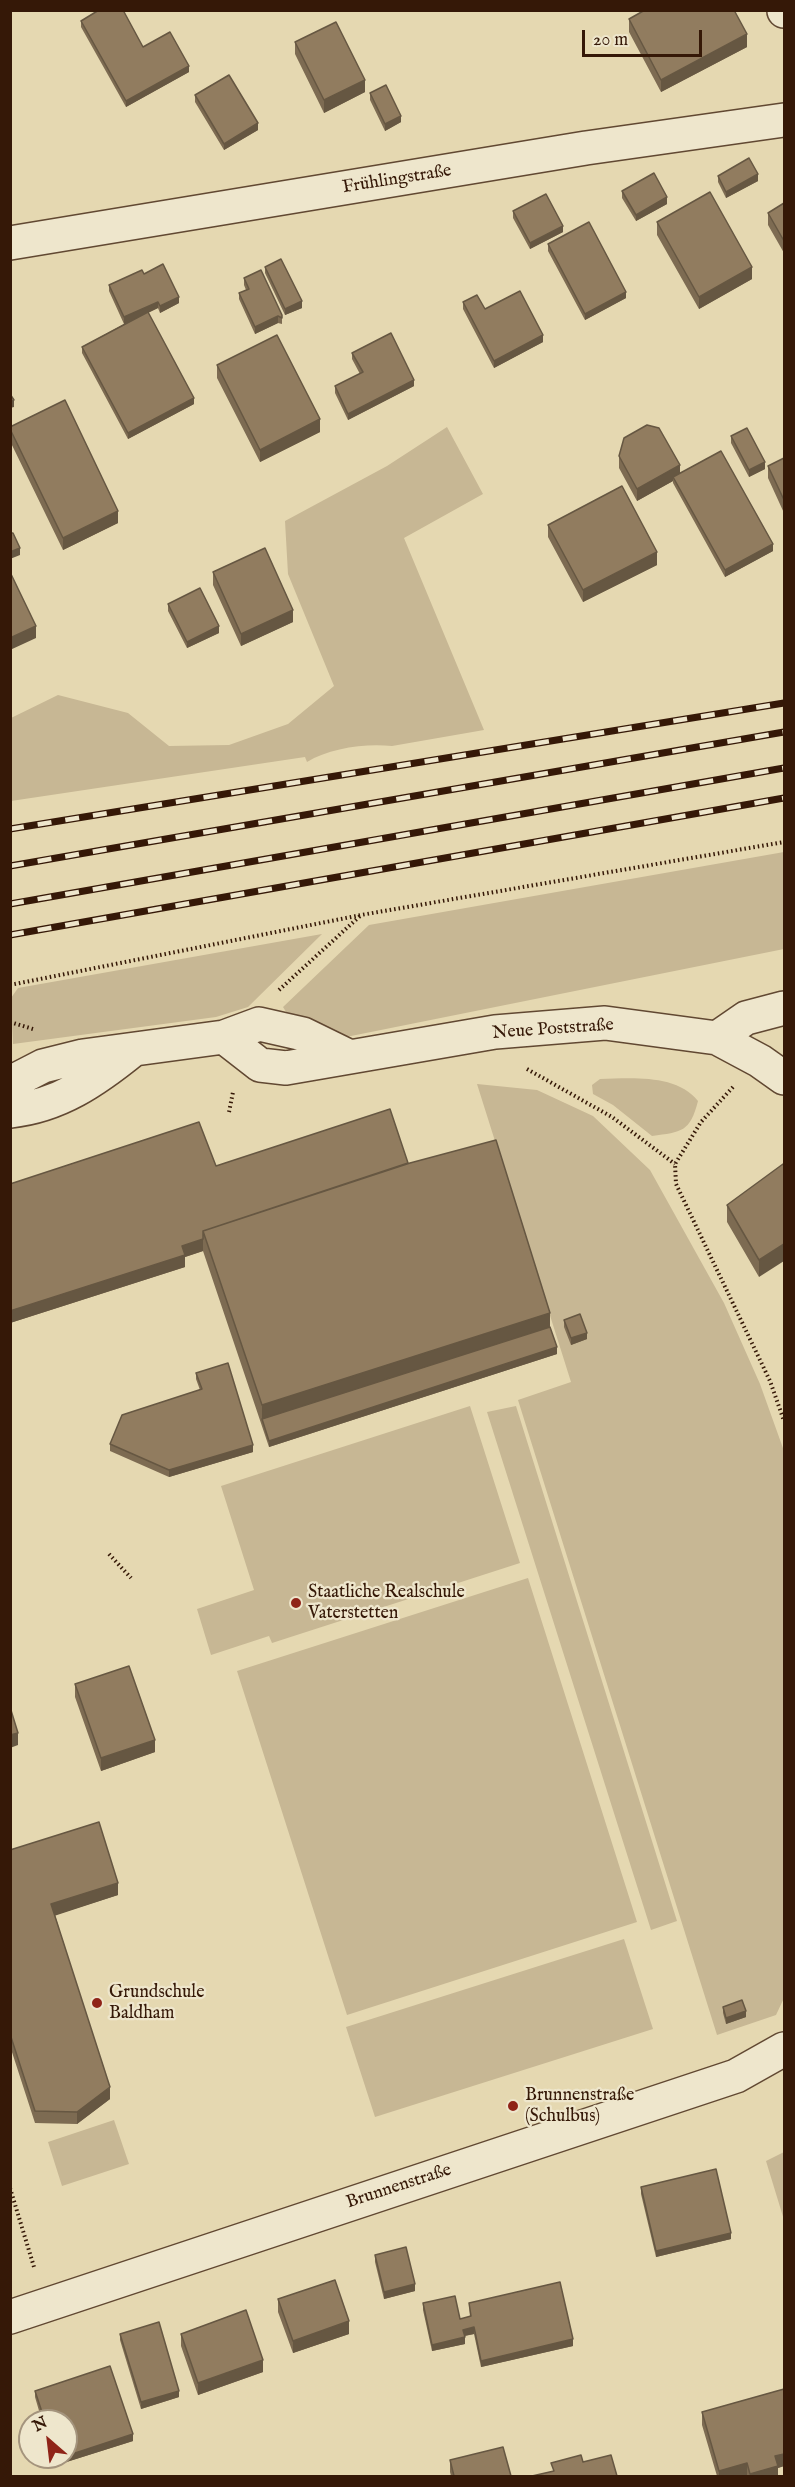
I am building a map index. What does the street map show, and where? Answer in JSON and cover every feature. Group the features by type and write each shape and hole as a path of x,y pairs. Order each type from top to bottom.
{"street":[{"name":"Frühlingstraße","path":"11,242 586,148 784,120"},
{"path":"717,1038 746,1018 784,1008"},
{"name":"Neue Poststraße","path":"224,1037 260,1065 286,1068 495,1032 605,1023 717,1038 760,1061 784,1078"},
{"path":"10,1083 43,1066 83,1056 224,1037 259,1024 303,1034 348,1056"},
{"path":"10,1111 28,1109 64,1097 100,1077 133,1050"},
{"name":"Brunnenstraße","path":"10,2317 736,2076 784,2049"}],"path":[{"path":"10,985 361,915 784,842"},
{"path":"259,1024 273,996 361,915"},
{"path":"521,1065 612,1117 675,1164"},
{"path":"700,1122 675,1164 676,1184 765,1371 784,1421"},
{"path":"109,1554 131,1578"},
{"path":"10,2188 34,2268"}],"shaded area":[{"path":"447,427 483,494 404,538 484,730 392,746 371,745 348,748 326,753 307,762 305,757 11,801 11,718 58,695 128,713 169,746 229,745 288,724 334,686 288,574 285,521 387,466"},
{"path":"784,852 784,949 346,1037 293,1023 283,1007 369,925"},
{"path":"322,934 248,1007 216,1017 13,1044 11,998 18,988"},
{"path":"640,1078 666,1082 689,1092 698,1101 692,1119 683,1129 652,1136 613,1105 593,1094 592,1085 600,1079"},
{"path":"477,1084 537,1090 593,1116 650,1170 724,1303 760,1384 784,1451 784,1998 776,2015 717,2035 518,1400 571,1382"},
{"path":"470,1406 520,1563 272,1643 269,1636 211,1655 197,1609 254,1590 221,1486"},
{"path":"516,1406 677,1921 651,1930 487,1412"},
{"path":"528,1578 637,1922 347,2015 237,1671"},
{"path":"624,1939 653,2029 375,2117 346,2027"},
{"path":"114,2120 129,2164 62,2186 48,2142"},
{"path":"784,2152 784,2220 766,2161"}],"building":[{"path":"99,10 123,10 143,47 170,32 189,66 126,101 81,21"},
{"path":"645,10 734,10 747,34 661,80 629,19"},
{"path":"336,22 365,80 324,100 295,42"},
{"path":"229,75 258,123 224,144 195,95"},
{"path":"386,85 401,116 385,124 370,93"},
{"path":"749,158 758,174 726,192 718,176"},
{"path":"654,173 667,197 636,215 622,191"},
{"path":"710,192 752,267 699,297 657,222"},
{"path":"546,194 563,226 530,243 513,211"},
{"path":"784,203 784,241 768,213"},
{"path":"589,222 626,292 585,314 548,244"},
{"path":"281,259 302,301 285,309 265,267"},
{"path":"163,264 179,297 160,306 158,302 124,317 109,285 142,270 144,274"},
{"path":"261,270 282,318 278,316 255,327 239,293 249,289 244,278"},
{"path":"520,291 543,335 494,361 463,302 477,295 485,309"},
{"path":"148,312 194,398 128,433 82,347"},
{"path":"391,333 414,380 348,414 335,386 363,372 352,353"},
{"path":"277,335 320,419 260,450 217,365"},
{"path":"65,400 118,511 63,538 10,427"},
{"path":"647,425 659,428 680,465 637,489 619,456 624,438"},
{"path":"747,428 765,462 749,470 731,436"},
{"path":"721,451 773,544 725,570 673,477"},
{"path":"784,458 784,500 768,466"},
{"path":"622,486 657,552 583,590 548,525"},
{"path":"10,533 13,533 20,548 10,552"},
{"path":"265,548 293,610 241,634 213,572"},
{"path":"10,572 36,626 10,638"},
{"path":"200,588 219,626 187,642 168,604"},
{"path":"390,1109 408,1163 203,1231 203,1239 182,1246 185,1255 10,1311 10,1184 199,1122 216,1166"},
{"path":"496,1140 550,1313 262,1405 203,1231 410,1163"},
{"path":"783,1164 784,1244 759,1260 727,1205"},
{"path":"580,1314 587,1333 571,1338 564,1320"},
{"path":"550,1327 557,1347 269,1441 262,1419"},
{"path":"228,1363 253,1445 169,1470 110,1444 122,1415 202,1389 196,1373"},
{"path":"129,1666 155,1740 101,1758 75,1684"},
{"path":"10,1707 18,1733 10,1735"},
{"path":"99,1822 118,1883 51,1904 110,2087 77,2112 35,2111 10,2034 10,1850"},
{"path":"742,2000 746,2011 726,2018 723,2007"},
{"path":"716,2169 731,2233 656,2251 641,2187"},
{"path":"406,2247 415,2284 384,2292 375,2255"},
{"path":"335,2280 349,2321 293,2341 278,2299"},
{"path":"560,2282 573,2339 481,2361 474,2327 463,2330 465,2337 432,2345 423,2303 455,2296 460,2319 471,2316 469,2303"},
{"path":"246,2310 263,2360 198,2383 181,2334"},
{"path":"159,2322 179,2391 141,2402 120,2334"},
{"path":"110,2366 133,2434 78,2452 78,2409 41,2409 35,2391"},
{"path":"784,2389 784,2454 775,2456 778,2466 750,2474 747,2463 719,2471 702,2412"},
{"path":"503,2447 511,2476 454,2476 450,2460"},
{"path":"581,2455 583,2462 611,2455 617,2476 532,2476 554,2471 551,2463"}],"railway":[{"path":"10,829 784,703"},
{"path":"10,866 784,732"},
{"path":"10,904 784,768"},
{"path":"10,935 784,798"}],"place":[{"name":"Staatliche Realschule Vaterstetten","path":"296,1603"},
{"name":"Grundschule Baldham","path":"97,2003"},
{"name":"Brunnenstraße (Schulbus)","path":"513,2106"}]}
